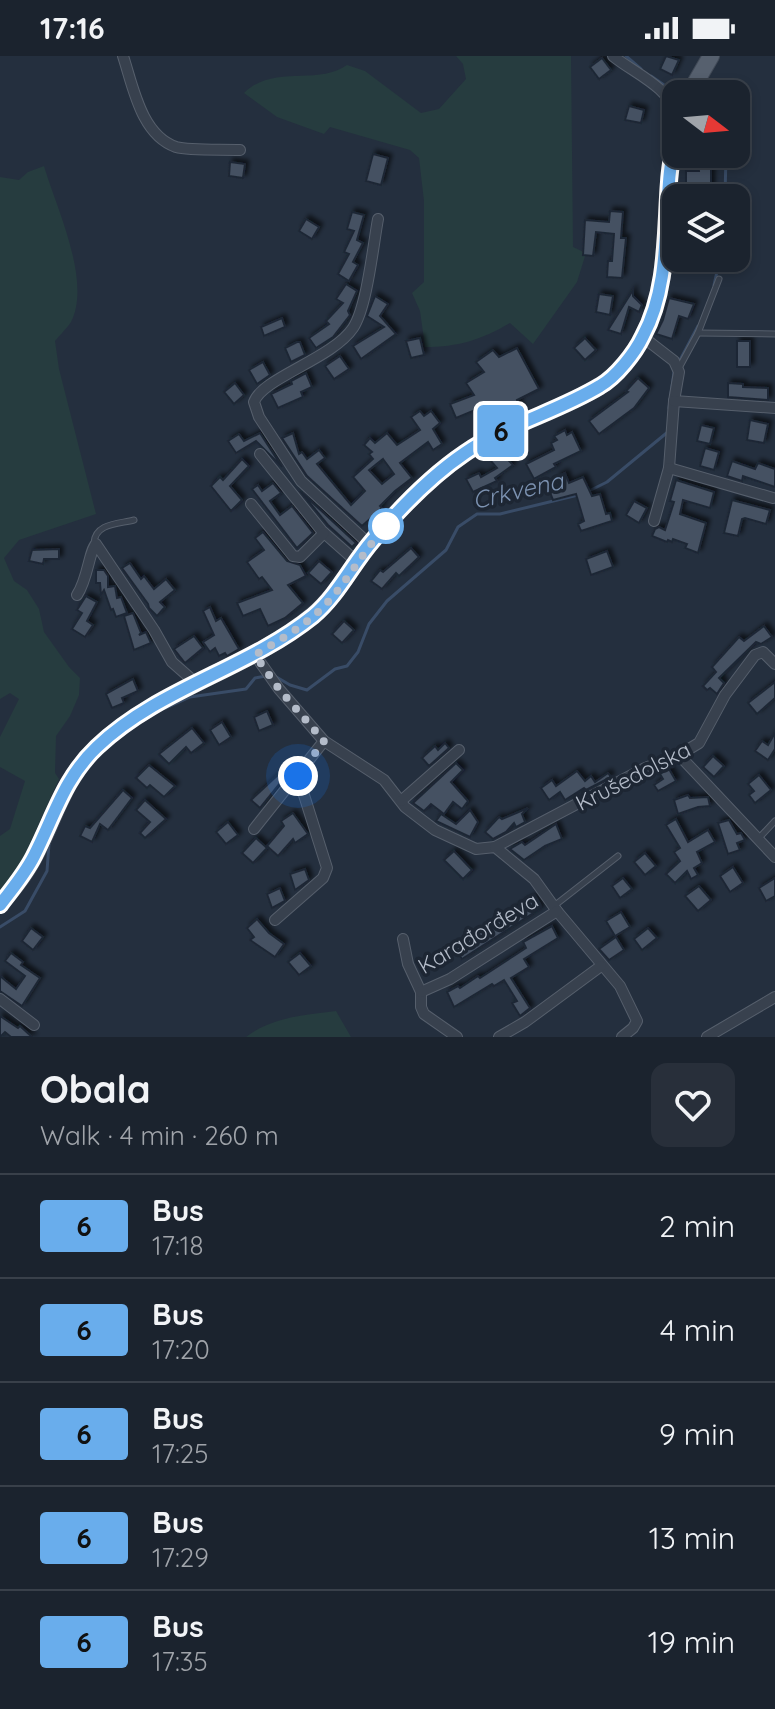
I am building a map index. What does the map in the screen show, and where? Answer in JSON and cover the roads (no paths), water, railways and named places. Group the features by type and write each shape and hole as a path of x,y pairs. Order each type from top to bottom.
{"main road":[{"path":"697,80 711,56"},
{"path":"0,905 28,868 65,786 98,746 145,710 197,684 259,661 328,601 369,544 422,488 465,453 511,425 603,385 643,337 660,281 671,168"}],"street":[{"path":"123,56 142,114 167,141 177,147 240,150"},
{"path":"613,56 662,92"},
{"path":"369,544 301,481 259,417 254,402 262,389 317,359 352,330 360,310 378,219"},
{"path":"643,337 677,365 669,468 654,521"},
{"path":"674,401 775,408"},
{"path":"260,454 324,533 357,562"},
{"path":"669,468 773,498"},
{"path":"251,504 293,556 300,557 324,533"},
{"path":"77,595 87,579 95,544 98,544 172,662 197,684"},
{"name":"Krušedolska","path":"495,847 699,743 725,695 755,655 763,652 775,664"},
{"name":"Karađorđeva","path":"259,661 324,741 384,780 401,801 435,830 476,849 495,847 534,879 555,909 620,986 637,1021 622,1037"},
{"path":"254,829 324,741"},
{"path":"401,801 459,750"},
{"path":"679,755 775,857"},
{"path":"275,920 323,878 327,868 298,776"},
{"name":"Karađorđeva","path":"421,992 450,979 555,909"},
{"path":"403,939 408,964 421,992 424,1014 457,1037"},
{"path":"499,1037 525,1022 601,966"},
{"path":"707,1037 775,997"},
{"path":"0,999 34,1025"}],"lane":[{"path":"677,365 698,333 719,279"},
{"path":"698,333 775,334"},
{"path":"95,544 94,536 100,528 134,520"},
{"path":"758,839 775,821"},
{"path":"555,909 618,856"}],"waterway":[{"name":"Crkvena","path":"626,56 641,69"},
{"name":"Crkvena","path":"651,76 662,84"},
{"name":"Crkvena","path":"725,184 726,168"},
{"name":"Crkvena","path":"714,285 717,272"},
{"name":"Crkvena","path":"679,362 698,326"},
{"name":"Crkvena","path":"669,408 674,372"},
{"name":"Crkvena","path":"589,491 607,482 669,431"},
{"name":"Crkvena","path":"273,675 307,690 335,669 347,666 358,652 369,624 387,601 446,550 458,527 477,514 500,514 578,495"},
{"name":"Crkvena","path":"166,708 190,697 246,689 255,678 266,676"},
{"name":"Crkvena","path":"0,927 25,911 47,871 49,844"}]}
